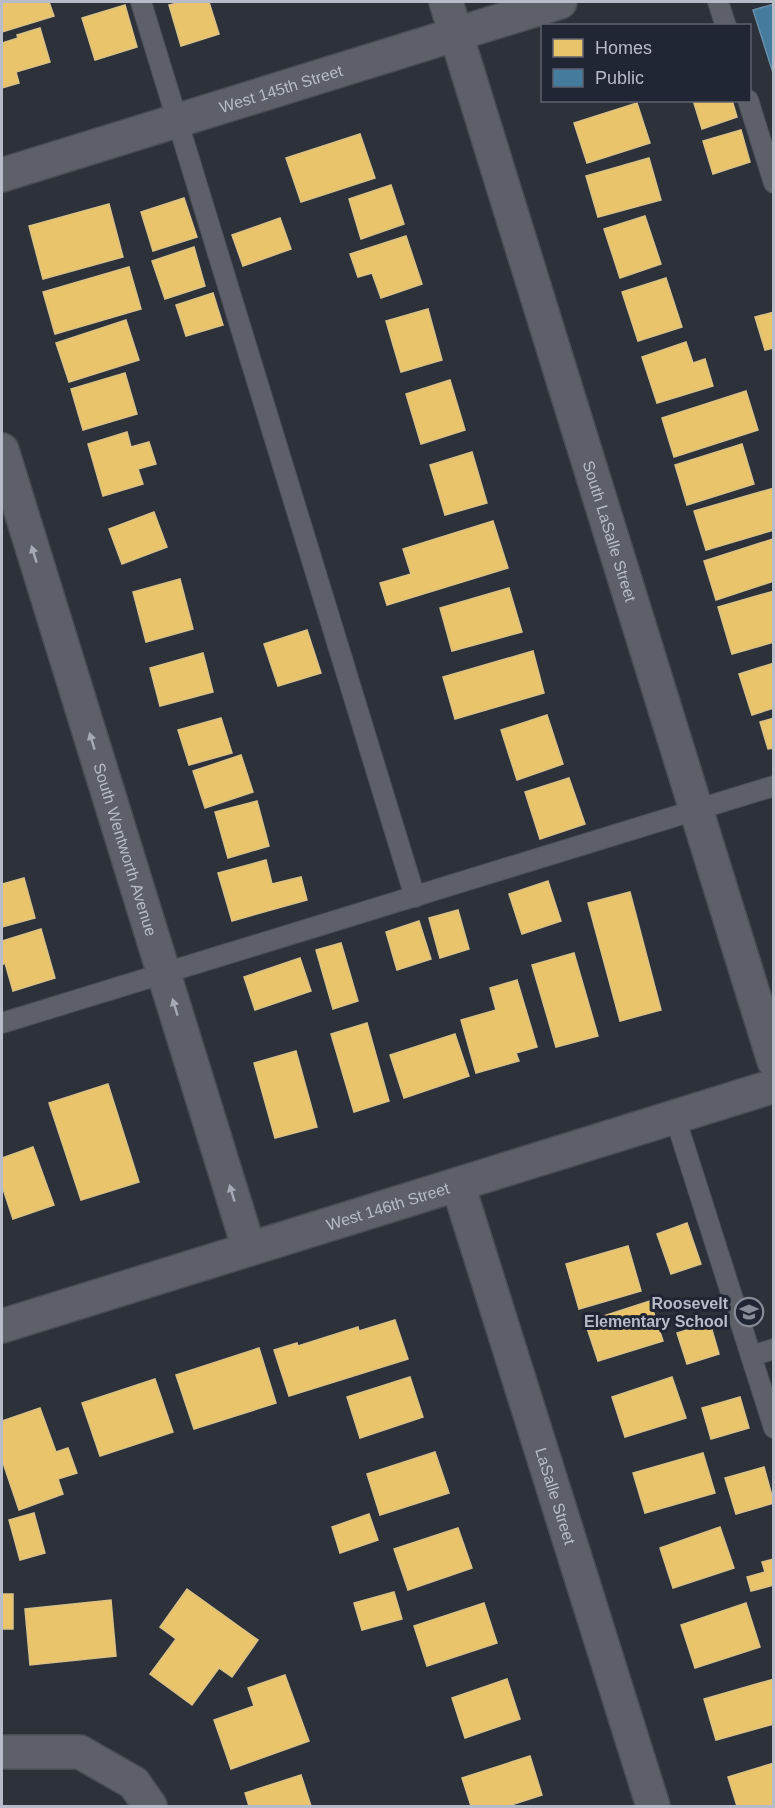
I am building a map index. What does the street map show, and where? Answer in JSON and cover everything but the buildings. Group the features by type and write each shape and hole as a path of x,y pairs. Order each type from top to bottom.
{"street":[{"name":"South LaSalle Street","path":"446,2 774,1061"},
{"name":"West 145th Street","path":"2,175 560,2"},
{"name":"South Wentworth Avenue","path":"2,450 249,1249"},
{"name":"West 146th Street","path":"2,1326 774,1086"},
{"name":"LaSalle Street","path":"458,1185 653,1806"},
{"path":"2,1752 80,1752 134,1783 150,1806"}],"lane":[{"path":"141,2 416,897"},
{"path":"718,2 725,24"},
{"path":"749,102 774,183"},
{"path":"2,1023 774,786"},
{"path":"675,1117 774,1428"},
{"path":"751,1356 774,1348"}],"place":[{"name":"Roosevelt Elementary School","path":"749,1312"}]}
